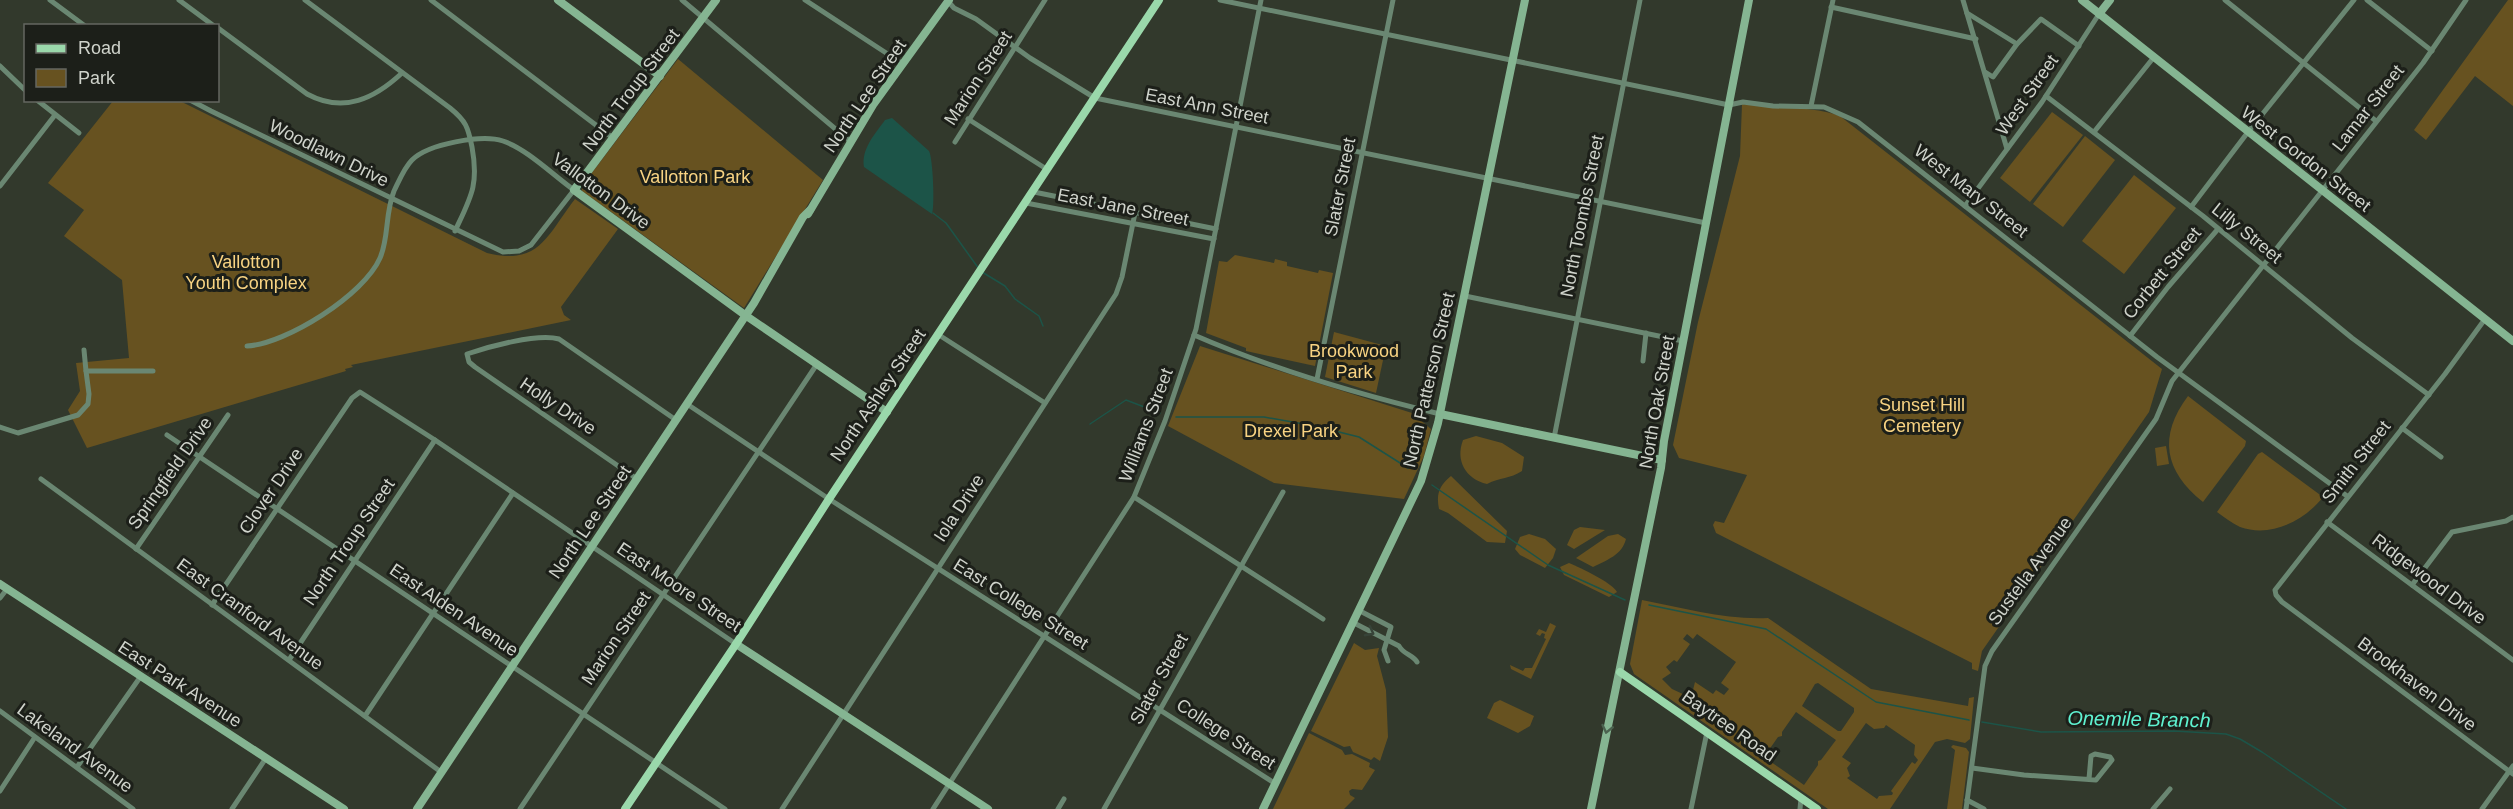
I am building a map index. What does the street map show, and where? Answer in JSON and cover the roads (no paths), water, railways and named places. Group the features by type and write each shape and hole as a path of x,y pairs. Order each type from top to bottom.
{"main road":[{"name":"North Ashley Street","path":"625,809 1159,0"},
{"name":"Baytree Road","path":"1620,672 1816,809"}],"street":[{"path":"50,0 82,24"},
{"path":"179,0 211,24"},
{"path":"431,0 613,138"},
{"path":"558,0 660,76"},
{"path":"682,0 851,142"},
{"name":"North Troup Street","path":"455,231 495,250 507,253 519,251 531,244 716,0"},
{"path":"806,0 903,64"},
{"name":"Marion Street","path":"955,142 1046,0"},
{"name":"West Mary Street","path":"1220,0 1729,105 1743,102 1773,106 1824,107 1858,122 2179,374 2348,496"},
{"name":"Williams Street","path":"933,809 1046,637 1134,496 1165,421 1194,335 1261,0"},
{"name":"Slater Street","path":"1317,379 1393,0"},
{"name":"North Patterson Street","path":"1263,809 1416,494 1428,457 1440,414 1525,0"},
{"name":"North Toombs Street","path":"1554,438 1640,0"},
{"name":"North Oak Street","path":"1591,809 1662,460 1749,0"},
{"path":"1811,106 1833,0"},
{"path":"1963,0 2007,149"},
{"name":"West Gordon Street","path":"2082,0 2513,341"},
{"name":"West Street","path":"1965,206 2046,96 2110,0"},
{"path":"2225,0 2376,121"},
{"path":"2191,207 2354,0"},
{"path":"2367,0 2432,51"},
{"name":"Lamar Street","path":"2179,374 2432,51 2466,0"},
{"path":"309,1 457,113 469,129 475,165 475,184 455,231"},
{"name":"North Lee Street","path":"417,809 687,404 785,251 794,242 810,210 872,107 948,1"},
{"name":"East Ann Street","path":"948,1 954,8 976,18 1016,48 1095,98 1706,223"},
{"path":"1831,8 1976,39"},
{"path":"1967,13 2017,44"},
{"path":"1985,72 1993,77 2017,44 2041,19 2079,46"},
{"path":"219,29 307,94 329,102 347,103 364,100 384,89 402,73"},
{"path":"2094,132 2154,57"},
{"path":"0,66 24,90"},
{"name":"Lilly Street","path":"2046,96 2191,207 2352,338 2429,395"},
{"path":"40,102 79,133"},
{"name":"Woodlawn Drive","path":"194,102 455,231"},
{"path":"0,186 56,115"},
{"path":"968,119 1048,170"},
{"name":"Vallotton Drive","path":"247,346 265,343 334,309 364,282 381,257 391,200 404,170 417,155 427,149 470,140 492,139 513,146 745,315 887,412"},
{"name":"East Jane Street","path":"1034,192 1216,229"},
{"name":"East Jane Street","path":"1026,203 1214,239"},
{"name":"Iola Drive","path":"782,809 1116,294 1135,213"},
{"name":"Corbett Street","path":"2130,336 2172,281 2218,229"},
{"path":"1465,296 1683,341"},
{"name":"Smith Street","path":"2304,619 2279,599 2275,590 2429,395 2485,319"},
{"path":"1643,361 1646,333"},
{"path":"939,335 1045,403"},
{"path":"1194,335 1239,353 1396,403 1662,460"},
{"name":"Holly Drive","path":"637,478 468,362 467,354 531,340 551,337 559,339 676,420"},
{"path":"0,427 18,433 78,415 88,404 89,394 84,350"},
{"name":"Marion Street","path":"520,809 817,364"},
{"path":"86,372 153,371"},
{"name":"Sustella Avenue","path":"1966,809 1985,666 1990,655 2156,419 2172,381 2179,374"},
{"name":"East Moore Street","path":"355,395 360,392 365,393 736,644 988,809"},
{"name":"Clover Drive","path":"212,605 355,395"},
{"name":"East College Street","path":"687,404 937,569 1159,709"},
{"name":"Springfield Drive","path":"136,549 228,415"},
{"path":"2402,428 2441,457"},
{"name":"East Alden Avenue","path":"167,435 725,809"},
{"name":"North Troup Street","path":"289,660 435,440"},
{"name":"East Cranford Avenue","path":"41,479 441,772"},
{"name":"Slater Street","path":"1104,809 1283,492"},
{"path":"364,716 513,493"},
{"path":"1134,496 1323,619"},
{"path":"2412,585 2452,532 2506,521 2513,517"},
{"name":"Ridgewood Drive","path":"2328,522 2513,660"},
{"path":"0,598 4,586"},
{"name":"East Park Avenue","path":"4,586 344,809"},
{"path":"1360,611 1391,627 1384,650 1388,661"},
{"name":"Brookhaven Drive","path":"2304,619 2512,770"},
{"path":"1354,623 1399,646 1403,652 1417,662"},
{"path":"77,767 141,676"},
{"name":"College Street","path":"1159,709 1276,784"},
{"name":"Lakeland Avenue","path":"0,711 132,809"},
{"path":"1691,809 1707,732"},
{"path":"0,791 35,737"},
{"path":"1972,768 2024,775 2089,779 2099,779 2112,760 2110,757 2095,754 2091,756 2089,779"},
{"path":"232,809 266,758"},
{"path":"2482,809 2512,770"},
{"path":"2153,809 2170,789"},
{"path":"1800,809 1801,798"},
{"path":"1058,809 1064,800"},
{"path":"1967,800 1984,809"}],"water":[{"path":"892,118 929,151 933,183 932,214 864,167 865,154 870,142 885,120"}],"waterway":[{"path":"933,213 946,223 979,269"},
{"path":"982,272 1005,286 1015,299 1039,316 1043,326"},
{"name":"Onemile Branch","path":"1090,424 1126,400 1160,413"},
{"name":"Onemile Branch","path":"1176,417 1264,417 1315,426 1359,437 1408,468"},
{"name":"Onemile Branch","path":"1432,485 1548,565 1625,600"},
{"name":"Onemile Branch","path":"1649,605 1766,629 1876,702 1969,720"},
{"name":"Onemile Branch","path":"1982,722 2041,732 2174,731 2226,734 2262,752 2346,809"}],"park label":[{"name":"Vallotton Park","path":"695,177"},
{"name":"Vallotton Youth Complex","path":"246,272"},
{"name":"Brookwood Park","path":"1354,361"},
{"name":"Sunset Hill Cemetery","path":"1922,415"},
{"name":"Drexel Park","path":"1291,431"}]}
